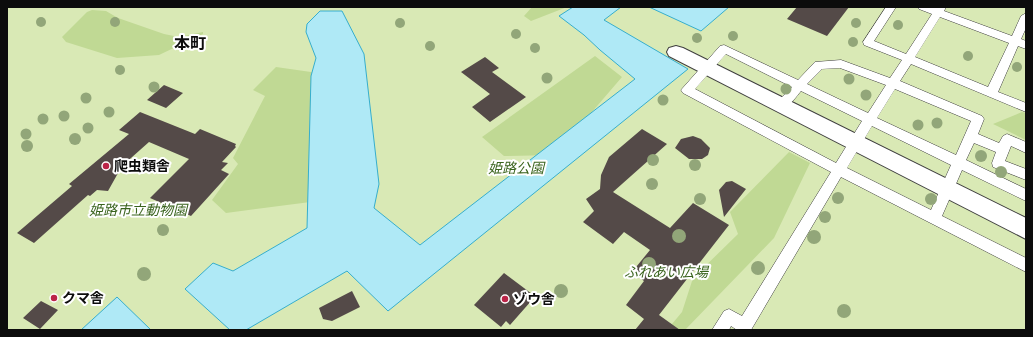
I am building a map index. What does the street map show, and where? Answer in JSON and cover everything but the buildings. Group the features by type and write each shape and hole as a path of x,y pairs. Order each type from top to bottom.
{"street":[{"path":"676,52 1026,229"}],"lane":[{"path":"891,7 868,42 1026,108"},
{"path":"923,7 939,10 1026,46"},
{"path":"720,330 729,316 745,326 855,143 939,10"},
{"path":"991,94 1026,16"},
{"path":"1026,195 724,49 687,90 839,170 1026,265"},
{"path":"781,105 819,65 834,63 841,64 893,83 978,119 934,219"},
{"path":"970,136 1003,150"},
{"path":"1026,148 1007,140 998,163 1026,175"}],"green space":[{"name":"姫路公園","path":"7,7 1026,7 1026,330 7,330"},
{"path":"532,7 567,7 531,21 524,16"},
{"path":"92,10 106,11 118,18 164,34 179,37 203,32 203,34 159,55 117,58 66,42 62,37 87,12"},
{"path":"595,56 622,77 555,155 504,156 482,137"},
{"path":"276,67 318,73 318,201 226,213 212,200 238,164 233,158 265,96 253,90"},
{"path":"1022,112 1026,113 1026,140 993,124"},
{"path":"789,152 810,163 774,238 685,330 667,330 682,312 693,278 738,234 730,212"}],"water":[{"path":"573,7 621,7 604,20 688,69 388,311 347,271 246,330 230,330 185,289 213,263 233,271 307,228 311,76 316,58 306,32 307,24 320,11 342,11 364,54 379,184 374,208 420,245 635,79 584,35 559,16"},
{"path":"649,7 729,7 701,31"},
{"path":"117,297 151,330 81,330"}],"place":[{"name":"爬虫類舎","path":"106,166"},
{"name":"クマ舎","path":"54,298"},
{"name":"ゾウ舎","path":"505,299"}],"district":[{"name":"本町","path":"190,43"}],"park label":[{"name":"姫路市立動物園","path":"138,210"},
{"name":"ふれあい広場","path":"666,272"}]}
